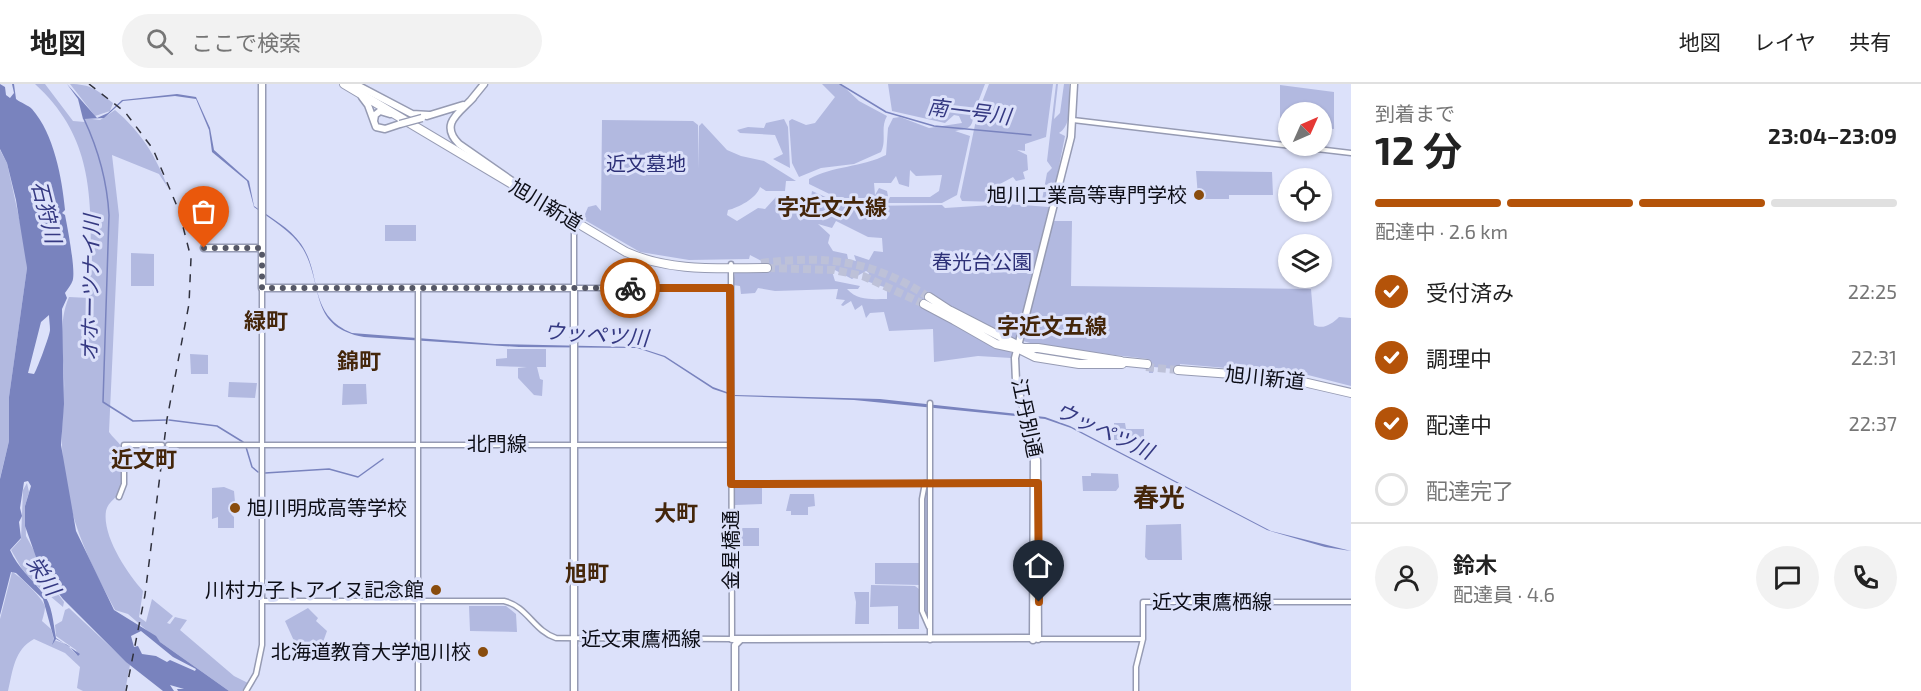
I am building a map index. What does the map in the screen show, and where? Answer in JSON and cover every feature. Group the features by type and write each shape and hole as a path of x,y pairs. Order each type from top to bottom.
{"highway":[{"name":"旭川新道","path":"342,84 626,252 656,263 764,266"},
{"name":"旭川新道","path":"349,84 640,255 670,263 730,266"},
{"path":"927,300 998,340"},
{"path":"952,316 1018,347 1122,363"},
{"path":"1037,353 1147,365"},
{"name":"旭川新道","path":"1178,368 1294,379 1351,392"}],"main road":[{"path":"262,84 262,288 574,288 574,691"},
{"path":"342,84 366,101 376,127 381,129 459,107 473,99"},
{"path":"355,84 422,117"},
{"path":"484,84 473,99 454,116 450,127 452,135 459,144 515,183"},
{"name":"江丹別通","path":"1035,639 1034,448 1030,421 1016,381 1016,365 1018,347 1064,168 1072,120 1074,84"},
{"path":"390,127 378,126 374,119 377,113 387,112 412,125"},
{"path":"204,248 262,248"},
{"name":"近文東鷹栖線","path":"735,642 930,636 1035,639"},
{"name":"金星橋通","path":"733,691 735,642"}],"street":[{"path":"1072,120 1351,153"},
{"path":"574,222 574,288 730,288"},
{"name":"金星橋通","path":"730,266 731,484 735,642"},
{"path":"246,691 256,674 261,655 262,288"},
{"path":"418,288 418,691"},
{"path":"930,403 927,483 930,636"},
{"path":"119,497 124,484 124,445 162,445"},
{"name":"北門線","path":"168,445 731,445"},
{"path":"927,483 922,499 922,611 930,636"},
{"path":"731,484 1035,483"},
{"name":"近文東鷹栖線","path":"262,601 510,603 520,608 543,632 556,638 735,642"},
{"name":"近文東鷹栖線","path":"1035,639 1143,639 1143,602 1351,602"},
{"path":"1136,691 1136,667 1143,639"}],"green space":[{"path":"35,84 45,84 73,121 85,122 84,118 100,120 115,110 133,127 147,145 168,188 159,174 112,155 119,215 109,432 121,446 123,469 120,489 107,508 106,521 117,554 143,591 139,617 146,622 152,599 173,616 167,623 170,624 175,617 187,620 180,630 234,676 248,683 242,691 229,691 160,642 128,614 115,610 78,532 67,491 64,469 62,337 63,316 69,297 89,298 91,240 89,191 78,146 68,125 54,104"},
{"path":"70,84 83,85 98,91 113,103 110,111 95,116"},
{"path":"822,84 841,84 859,101 887,116 884,125 883,148 881,152 854,164 821,168 799,177 792,163 789,121 792,119 806,125 815,123 835,97"},
{"path":"888,84 985,84 975,110 970,113 973,116 972,124 966,129 955,131 970,136 957,195 942,203 887,203 890,197 930,197 939,191 942,175 916,176 910,170 909,187 899,184 896,176 891,183 874,183 875,195 879,188 887,191 888,196 880,203 850,204 809,184 809,179 818,175 886,155 888,128 893,118 900,117 929,128 962,123 959,116 954,115 945,123 892,111"},
{"path":"989,84 1053,84 1046,137 1025,144 1025,151 1017,150 1027,155 1028,170 1023,172 1025,179 1016,181 1013,177 1000,184 1005,198 1001,202 962,201 960,197 976,120 979,115 1003,117 979,110"},
{"path":"1056,84 1058,84 1054,119 1060,113 1064,84 1069,84 1069,111 1066,124 1059,133 1065,136 1053,197 1045,203 1042,200 1047,173 1052,168 1047,161"},
{"path":"1280,85 1334,92 1334,129 1332,129 1332,102 1280,102"},
{"path":"784,119 788,127 790,168 773,159 783,154 775,135 740,133 737,130 748,127 764,128 766,123"},
{"path":"602,120 693,121 698,125 699,169 699,126 702,123 727,150 764,161 796,181 786,181 785,191 766,191 760,187 747,202 728,210 727,215 737,221 758,208 765,209 781,195 785,197 777,210 788,213 787,207 797,196 811,198 812,191 857,211 887,220 860,206 942,205 945,208 1008,204 1049,207 1015,342 929,299 924,305 1012,353 1011,358 978,356 934,362 933,329 889,331 884,312 870,313 866,318 862,305 855,310 851,301 841,305 845,300 836,299 838,289 775,291 758,288 755,293 741,294 740,286 733,285 735,272 772,272 773,267 750,255 749,259 689,260 640,252 583,219 588,207 596,205 601,211","holes":["836,221 868,237 882,238 883,252 874,251 869,260 854,255 856,261 848,259 847,254 833,251 828,243 830,235 818,224 832,228","831,268 852,279 866,271 869,273 866,281 887,288 887,299 856,296 847,289 858,289 860,286 835,281"]},
{"path":"0,150 7,163 25,245 27,268 9,397 9,441 0,478"},
{"path":"1196,171 1272,172 1273,195 1229,195 1229,199 1201,199 1198,197"},
{"path":"1051,221 1072,221 1071,286 1311,289 1314,325 1324,327 1339,317 1351,318 1351,386 1308,375 1180,364 1179,374 1174,374 1174,369 1154,367 1153,373 1149,373 1148,359 1041,346 1023,341"},
{"path":"385,225 416,225 416,241 385,241"},
{"path":"131,253 154,254 154,286 131,286"},
{"path":"507,349 546,349 546,367 537,367 540,379 543,380 542,396 534,395 518,378 518,368 527,367 496,366 496,359 507,358"},
{"path":"190,354 208,355 208,374 191,374"},
{"path":"229,382 257,383 255,398 228,397"},
{"path":"343,384 366,384 367,404 342,405"},
{"path":"1114,423 1125,423 1126,429 1144,429 1144,439 1114,440"},
{"path":"1091,473 1118,474 1119,487 1116,491 1083,491 1082,476 1091,476"},
{"path":"27,483 29,492 25,506 26,536 38,558 38,567 64,602 63,607 50,596 47,599 22,569 11,550 21,539 23,490"},
{"path":"925,485 928,485 927,620 923,609"},
{"path":"762,486 762,504 735,505 735,487"},
{"path":"224,487 234,491 236,513 231,514 234,517 234,528 218,528 218,517 212,519 212,488"},
{"path":"790,494 814,494 815,506 808,507 808,515 791,515 791,511 786,511"},
{"path":"1181,524 1182,560 1148,560 1145,557 1146,525"},
{"path":"735,528 759,528 759,546 734,546"},
{"path":"875,563 921,563 920,585 875,584"},
{"path":"12,572 44,603 42,621 51,629 54,640 66,644 78,656 76,650 56,636 55,625 62,621 65,610 69,608 130,665 125,691 83,691 77,688 80,667 65,653 34,639 18,655 8,691 0,691 0,619"},
{"path":"871,585 915,586 919,589 919,629 898,629 898,606 870,607"},
{"path":"854,592 869,592 869,624 855,624"},
{"path":"469,606 506,606 516,614 517,632 470,631"},
{"path":"308,608 318,618 316,621 327,631 323,642 337,653 330,661 316,650 311,656 299,652 285,621"}],"water":[{"name":"石狩川","path":"0,84 5,87 6,95 10,98 14,93 12,84 14,84 16,99 32,109 46,131 56,157 62,184 65,210 62,213 65,215 71,250 73,278 65,293 67,298 62,309 64,404 61,445 76,531 114,610 156,636 160,642 229,691 178,691 177,689 184,689 170,685 174,691 163,691 126,662 63,599 41,571 25,526 25,506 31,486 28,481 24,482 20,508 21,538 10,550 21,568 46,597 52,614 56,638 64,643 56,639 52,645 54,639 43,599 16,573 11,572 0,615 0,479 9,441 9,397 27,268 16,200 7,163 0,149","holes":["49,315 50,330 43,353 34,374 28,373 41,322","141,631 173,657 196,669 195,671 170,660 167,662 156,656 142,654 138,646 134,647 131,636"]},
{"path":"67,84 97,118 108,113 122,100 177,94 196,97 210,128 214,150 249,181 254,206 286,228 301,244 308,256 322,305 328,316 352,333 495,344 637,347 665,356 713,387 735,395 880,399 1045,417 1070,426 1271,531 1351,551 1325,547 1267,530 1071,428 1045,419 854,400 734,396 713,389 664,357 637,348 519,347 364,337 346,332 334,324 326,314 320,303 303,249 293,237 254,207 247,181 212,152 209,130 196,99 175,96 123,101 104,118 83,119 78,99"}],"waterway":[{"name":"南一号川","path":"840,84 886,112 934,126 1031,135"},
{"name":"オホーツナイ川","path":"84,119 101,166 109,215 103,402 133,421 166,420"},
{"name":"オホーツナイ川","path":"169,420 217,426 243,442"},
{"name":"オホーツナイ川","path":"246,447 252,467 258,472"},
{"name":"オホーツナイ川","path":"265,473 329,469 358,477 383,459"}],"tunnel":[{"path":"761,263 807,260 848,263 888,275 929,297"},
{"path":"767,268 834,270 863,276 924,304"},
{"path":"1146,367 1178,370"}],"railway":[{"path":"89,84 125,112 153,149 179,211 191,258 189,304 167,419 145,595 126,691"}],"way so far":[{"path":"204,248 262,248 262,288 630,288"}],"place":[{"name":"旭川工業高等専門学校","path":"1199,195"},
{"name":"旭川明成高等学校","path":"235,508"},
{"name":"川村カ子トアイヌ記念館","path":"436,590"},
{"name":"北海道教育大学旭川校","path":"483,652"}],"district":[{"name":"字近文六線","path":"832,207"},
{"name":"緑町","path":"266,321"},
{"name":"字近文五線","path":"1052,326"},
{"name":"錦町","path":"359,361"},
{"name":"近文町","path":"144,459"},
{"name":"春光","path":"1159,498"},
{"name":"大町","path":"676,513"},
{"name":"旭町","path":"587,573"}],"route":[{"path":"630,288 730,288 731,484 1038,483 1039,602"}],"park label":[{"name":"近文墓地","path":"646,164"},
{"name":"春光台公園","path":"982,262"}],"water label":[{"name":"ウッペツ川","path":"596,335"},
{"name":"ウッペツ川","path":"1104,431"},
{"name":"栄川","path":"43,576"}]}
